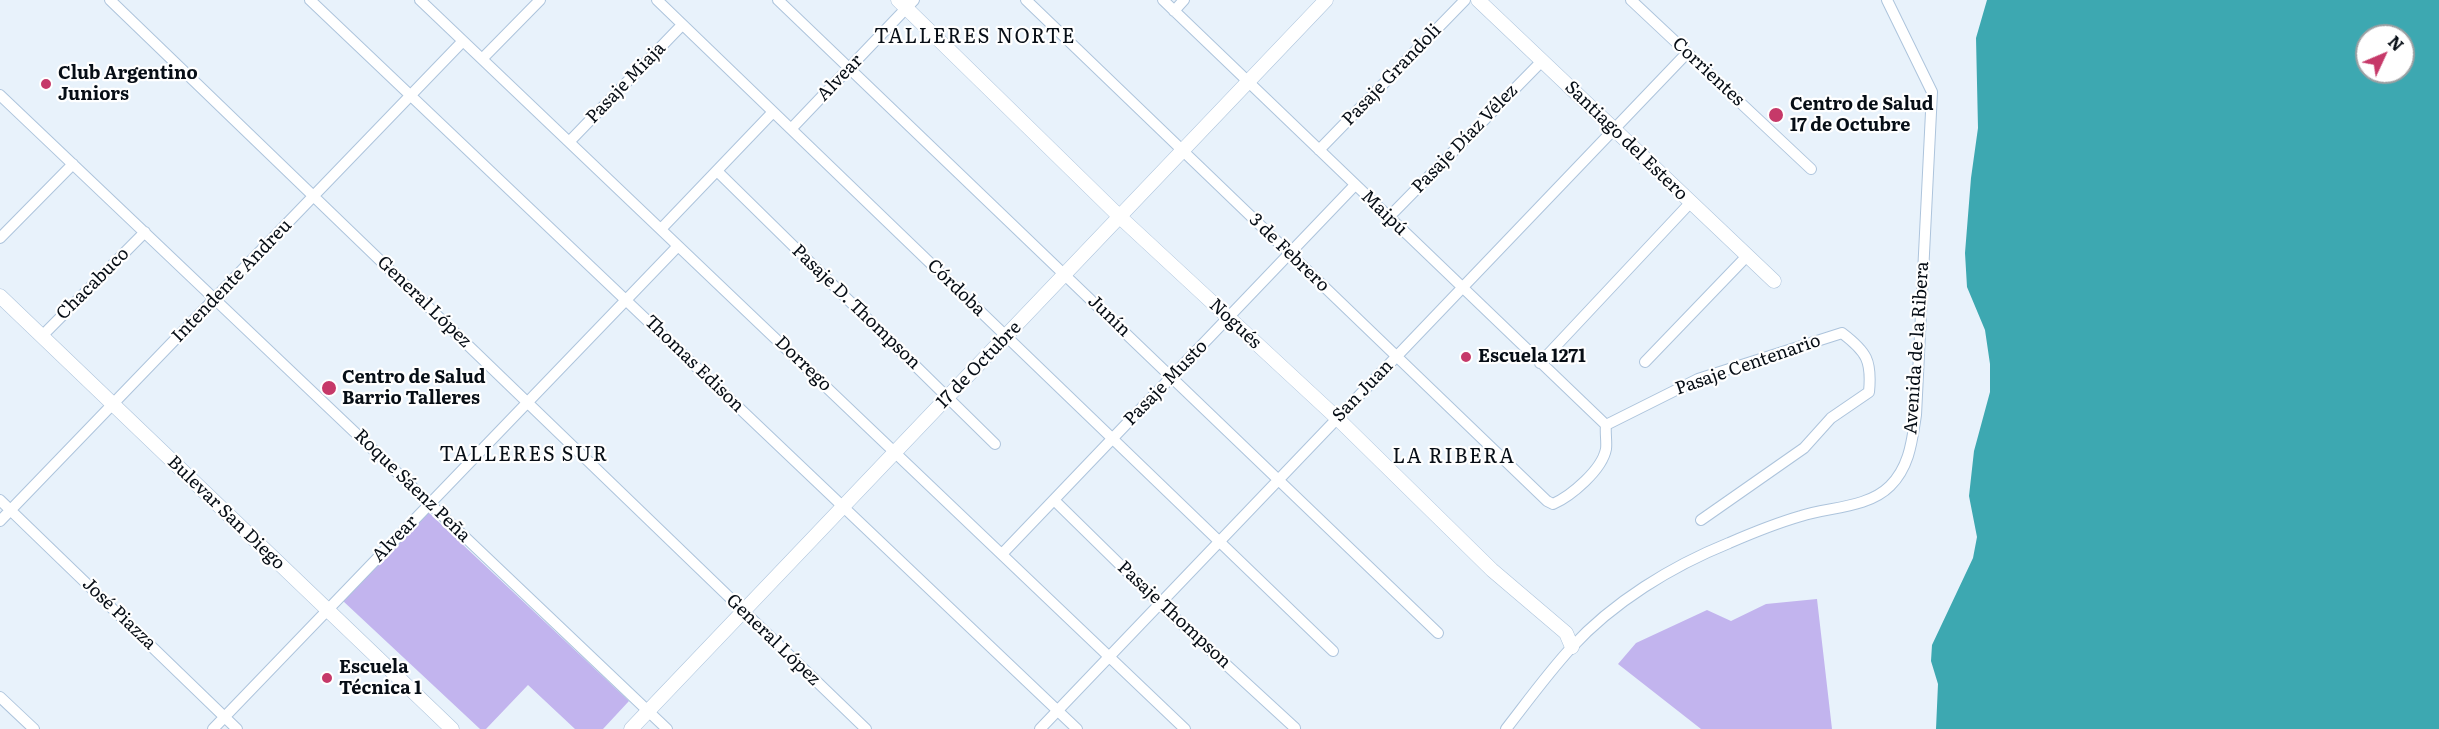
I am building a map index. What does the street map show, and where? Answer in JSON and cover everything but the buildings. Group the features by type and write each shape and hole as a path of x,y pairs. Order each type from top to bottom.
{"street":[{"name":"General López","path":"110,0 866,729"},
{"name":"Thomas Edison","path":"310,0 1077,729"},
{"name":"Dorrego","path":"420,0 1185,729"},
{"path":"482,58 540,0"},
{"name":"Córdoba","path":"657,0 1333,651"},
{"name":"Junín","path":"778,0 1279,478 1438,633"},
{"name":"3 de Febrero","path":"1026,0 1547,501 1553,504 1574,492 1602,460 1606,448 1606,425"},
{"name":"Maipú","path":"1163,0 1606,425"},
{"path":"1174,11 1184,0"},
{"name":"17 de Octubre","path":"632,729 1326,0"},
{"name":"Pasaje Grandoli","path":"1319,150 1465,0"},
{"name":"Santiago del Estero","path":"1478,0 1774,281"},
{"name":"Corrientes","path":"1632,0 1811,169"},
{"name":"Avenida de la Ribera","path":"1506,729 1572,647 1616,606 1662,577 1727,543 1802,516 1870,498 1890,486 1908,460 1916,415 1932,92 1887,0"},
{"name":"Alvear","path":"791,129 906,3"},
{"name":"Nogués","path":"906,3 1120,217 1337,417 1492,570 1566,633 1572,647"},
{"name":"Pasaje Miaja","path":"569,142 682,25"},
{"name":"Intendente Andreu","path":"0,521 463,41"},
{"name":"San Juan","path":"1040,729 1687,53"},
{"name":"Pasaje Díaz Vélez","path":"1389,217 1542,61"},
{"name":"Roque Sáenz Peña","path":"0,95 668,729"},
{"path":"661,229 773,112"},
{"path":"0,238 73,164"},
{"name":"Pasaje D. Thompson","path":"717,171 995,444"},
{"name":"Pasaje Musto","path":"1002,554 1355,185"},
{"path":"1540,363 1691,202"},
{"name":"Chacabuco","path":"42,336 145,232"},
{"name":"Alvear","path":"213,729 526,401 678,246"},
{"path":"1645,362 1747,256"},
{"name":"Bulevar San Diego","path":"0,296 452,729"},
{"name":"Pasaje Centenario","path":"1606,425 1698,380 1842,333 1861,347 1872,368 1869,392 1832,418 1804,448 1701,520"},
{"name":"José Piazza","path":"0,500 237,729"},
{"name":"Pasaje Thompson","path":"1054,500 1160,603 1295,728"},
{"path":"0,697 34,729"}],"shaded area":[{"path":"427,511 629,701 603,729 575,729 528,685 486,729 480,729 343,601"},
{"path":"1817,599 1832,729 1701,729 1618,664 1636,643 1707,610 1731,621 1766,604"}],"water":[{"path":"1987,0 2439,0 2439,729 1936,729 1938,684 1931,661 1932,645 1973,558 1977,537 1969,496 1974,451 1990,392 1990,364 1985,330 1967,287 1965,253 1978,128 1976,38"}],"place":[{"name":"Club Argentino Juniors","path":"46,84"},
{"name":"Centro de Salud 17 de Octubre","path":"1776,115"},
{"name":"Escuela 1271","path":"1466,357"},
{"name":"Centro de Salud Barrio Talleres","path":"329,388"},
{"name":"Escuela Técnica 1","path":"327,678"}],"district":[{"name":"TALLERES NORTE","path":"975,37"},
{"name":"TALLERES SUR","path":"524,455"},
{"name":"LA RIBERA","path":"1454,457"}]}
